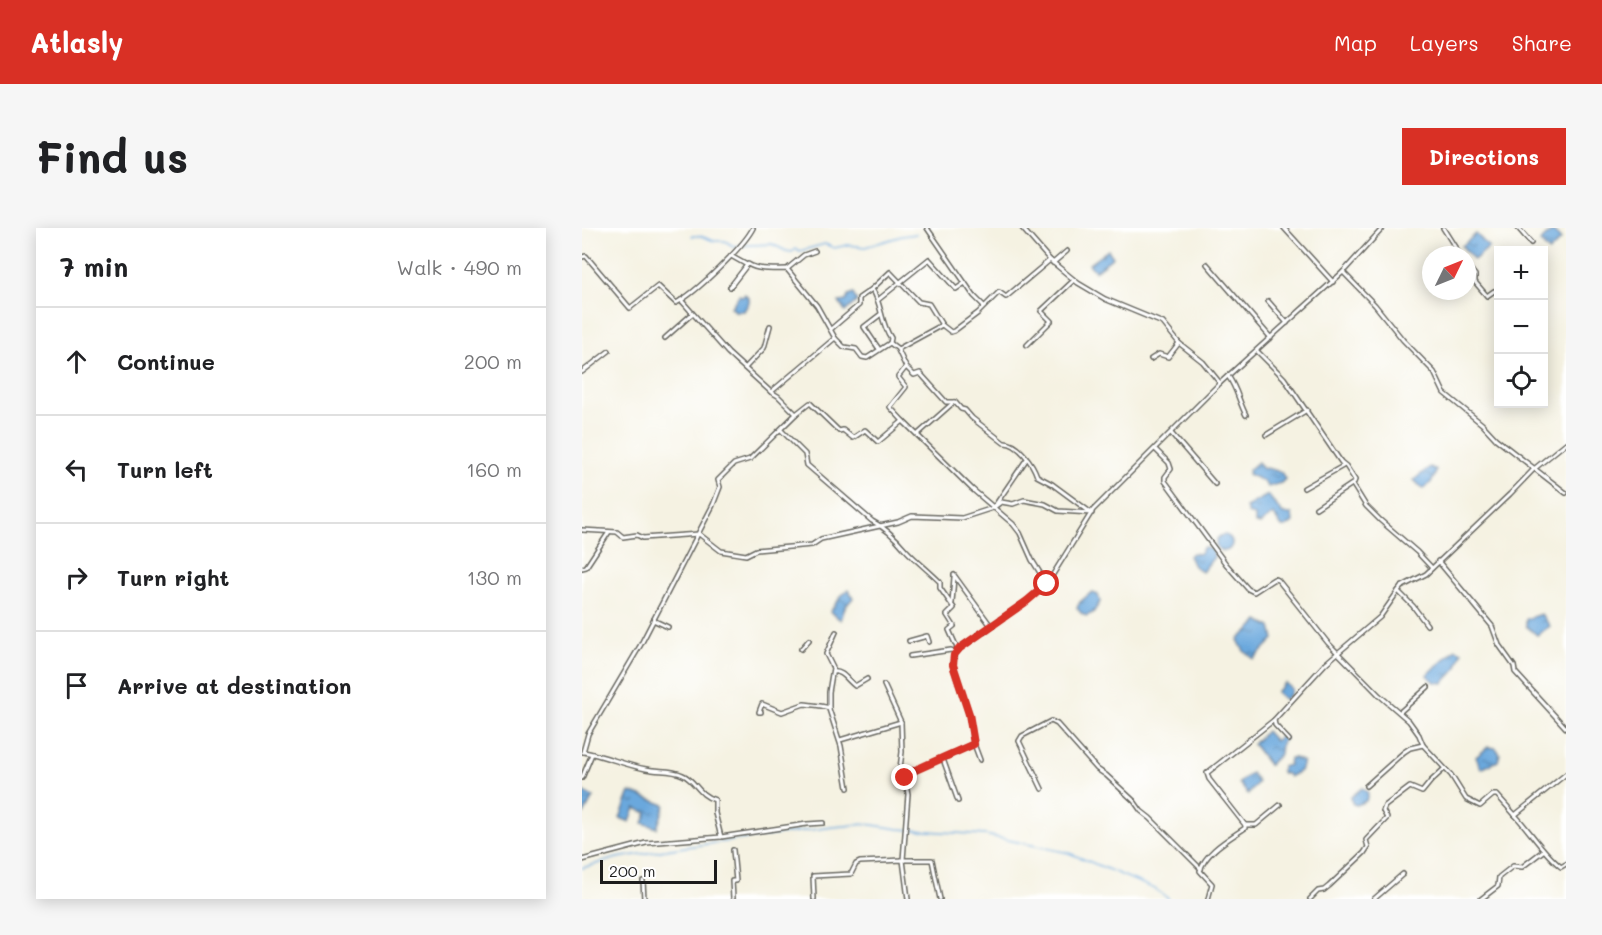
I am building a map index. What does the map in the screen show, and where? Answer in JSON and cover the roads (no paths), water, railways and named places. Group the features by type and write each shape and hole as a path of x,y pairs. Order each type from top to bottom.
{"street":[{"path":"582,257 586,256 630,308 658,286 676,303 696,290 731,256 753,228"},
{"path":"927,228 984,306"},
{"path":"1022,228 1052,261 1074,280 1105,299 1163,323 1179,343 1203,362 1220,383"},
{"path":"1284,228 1333,282"},
{"path":"980,760 974,744 969,714 953,665 952,659 957,651 1047,584 1092,513 1220,383 1333,282 1383,228"},
{"path":"1443,228 1454,246"},
{"path":"1518,228 1531,243"},
{"path":"831,329 859,305 859,298 890,272 920,302 929,304 942,325 951,333 978,313 999,292 1006,297 1067,250"},
{"path":"731,256 755,268 787,269 804,255 815,251"},
{"path":"878,300 929,259 956,289 965,283"},
{"path":"1207,264 1271,338"},
{"path":"730,287 747,265"},
{"path":"787,269 817,306 835,338 844,347 856,349 867,358 890,343"},
{"path":"1343,272 1434,372 1444,393 1482,424 1496,439 1566,493"},
{"path":"1027,345 1051,321 1041,311 1074,280"},
{"path":"1476,283 1487,296 1494,291"},
{"path":"872,289 878,300 884,327 891,338 890,343"},
{"path":"681,300 728,353 796,414"},
{"path":"1268,301 1287,323"},
{"path":"665,338 692,314"},
{"path":"879,349 864,327 881,314"},
{"path":"898,350 942,325"},
{"path":"745,368 764,348 770,326"},
{"path":"771,392 835,338"},
{"path":"890,343 898,350 906,367 915,375 920,373 946,402 955,402 1004,443 1016,446 1035,468 1037,476 1092,513"},
{"path":"1151,359 1160,354 1168,357 1179,343"},
{"path":"582,372 609,351"},
{"path":"1257,351 1284,378 1307,410 1343,466 1346,466 1355,480 1353,485 1366,506 1432,568"},
{"path":"906,367 898,377 906,387 890,407 972,489 999,514 1005,516 1020,533 1032,561 1047,584"},
{"path":"1228,376 1236,387 1238,401 1246,415"},
{"path":"918,434 955,402"},
{"path":"721,837 714,800 704,797 685,776 670,771 649,770 622,764 582,752 588,734 699,534 720,487 718,480 734,464 750,459 810,403 839,431 846,431 853,438 865,430 878,442 903,421"},
{"path":"1266,435 1307,410"},
{"path":"781,430 805,454 807,465 872,521 899,540 906,550 940,582 940,588 952,605"},
{"path":"1171,433 1215,484"},
{"path":"1245,825 1209,779 1207,773 1274,720 1338,652 1380,617 1401,587 1418,579 1432,568 1534,469 1566,443"},
{"path":"1155,449 1171,469 1165,481 1241,581 1254,592 1274,579 1278,580 1328,643 1379,695 1400,712 1419,735 1423,745 1457,784 1466,799 1480,806 1493,795 1497,795 1529,831 1543,851 1561,867 1566,864"},
{"path":"993,508 1027,460"},
{"path":"1304,488 1343,466"},
{"path":"1316,508 1349,487 1355,480"},
{"path":"582,530 616,532 623,537 637,535 643,538 699,534 721,550 747,555 756,550 812,545 821,539 898,522 912,516 962,518 993,508 1001,502 1013,504 1024,500 1045,504 1058,511 1092,513"},
{"path":"582,568 586,567 609,532"},
{"path":"1438,561 1492,626 1499,645 1514,666 1515,672 1566,728"},
{"path":"957,651 949,630 954,626 947,615 954,608 952,605 954,575 991,626"},
{"path":"1398,591 1427,625"},
{"path":"653,620 668,627"},
{"path":"836,632 826,654 833,668 829,708 840,741 848,788"},
{"path":"909,641 927,636 929,642"},
{"path":"801,649 809,640"},
{"path":"910,656 957,651"},
{"path":"833,672 836,671 843,675 855,686 867,679"},
{"path":"884,685 901,722 900,768 905,778 908,795 903,860 908,899"},
{"path":"1400,712 1428,687"},
{"path":"761,712 759,712 762,704 782,712 804,704 829,708"},
{"path":"1274,720 1275,725 1289,740"},
{"path":"1042,789 1019,741 1022,736 1051,721 1057,724 1097,770 1106,775 1134,801 1141,811 1201,869 1200,872 1212,884 1208,899"},
{"path":"840,741 901,722"},
{"path":"905,778 911,772 974,744"},
{"path":"1366,786 1410,748 1423,745"},
{"path":"582,778 592,754"},
{"path":"943,759 958,801"},
{"path":"1310,899 1318,891 1329,886 1364,853 1368,847 1366,840 1388,818 1383,811 1385,806 1410,787 1422,792 1444,769"},
{"path":"1515,815 1566,774"},
{"path":"1245,825 1256,825 1280,805"},
{"path":"582,860 646,843 721,837 823,823"},
{"path":"1201,869 1209,855 1245,828 1245,825"},
{"path":"733,850 737,876 736,881 732,881 733,898"},
{"path":"1481,899 1498,886 1499,877 1513,866 1522,867 1543,851"},
{"path":"814,899 813,876 851,874 856,864 860,862 903,860 932,860 940,899"},
{"path":"1374,899 1403,874"},
{"path":"643,881 644,899"}],"water":[{"path":"1552,231 1561,240 1549,252 1548,246 1544,246 1540,242"},
{"path":"1476,234 1489,247 1476,258 1476,246 1462,246"},
{"path":"1108,250 1113,257 1095,271 1089,264"},
{"path":"745,294 749,302 744,311 735,311 731,307 739,295"},
{"path":"853,294 857,301 845,312 839,302 846,301 848,296"},
{"path":"1258,462 1263,469 1281,472 1285,479 1281,483 1268,487 1263,481 1248,474"},
{"path":"1430,467 1436,470 1435,476 1423,489 1414,480"},
{"path":"1268,495 1283,514 1292,514 1293,522 1282,527 1273,514 1260,524 1255,523 1255,516 1248,513 1246,507"},
{"path":"1221,535 1227,535 1232,543 1230,549 1221,551 1216,546 1216,540"},
{"path":"1204,547 1213,550 1214,557 1202,572 1194,566 1189,556 1192,553 1199,554"},
{"path":"849,590 853,598 845,607 841,620 830,612 842,595"},
{"path":"1092,592 1098,595 1100,602 1093,613 1086,616 1077,608 1080,602"},
{"path":"1541,614 1550,626 1537,635 1526,626 1526,619"},
{"path":"1259,621 1271,627 1274,639 1254,659 1244,651 1238,640"},
{"path":"1456,649 1462,652 1456,669 1443,683 1435,682 1427,675"},
{"path":"1285,683 1292,689 1285,700 1276,692"},
{"path":"1266,731 1275,741 1282,735 1285,739 1281,743 1280,754 1269,765 1253,744"},
{"path":"1488,747 1496,748 1500,754 1498,761 1481,769 1476,757"},
{"path":"1290,758 1303,762 1300,771 1289,777 1281,773 1282,767 1289,765"},
{"path":"1251,773 1258,782 1248,794 1239,783"},
{"path":"1362,788 1368,793 1366,801 1357,805 1353,804 1350,798"},
{"path":"582,791 593,797 584,814 582,813"},
{"path":"630,792 665,805 657,828 643,823 647,813 635,808 630,822 620,818"}],"waterway":[{"path":"692,236 725,241 733,246 772,244 792,252 796,249 800,251 825,244 834,248 848,245 865,247 916,234"},
{"path":"582,868 617,858 678,848 866,824 899,829 985,835 1069,853 1155,889 1169,899"}]}
